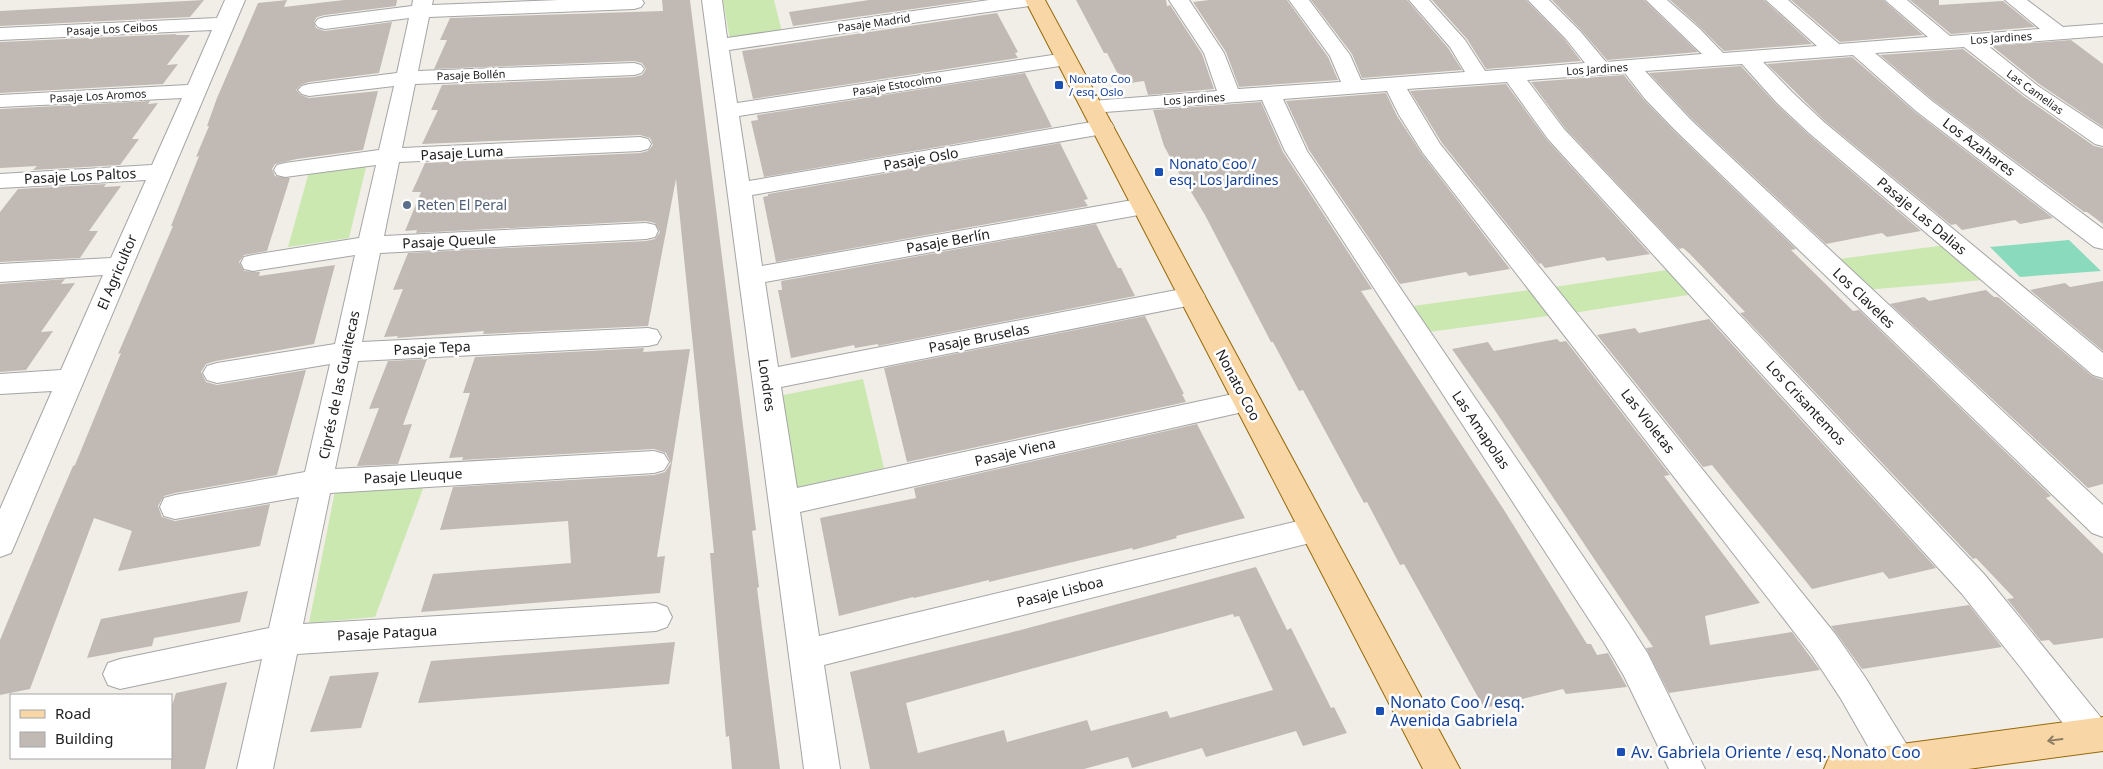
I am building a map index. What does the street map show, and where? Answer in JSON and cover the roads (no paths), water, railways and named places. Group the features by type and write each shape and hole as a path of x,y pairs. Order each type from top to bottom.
{"main road":[{"name":"Nonato Coo","path":"1035,0 1442,769"},
{"path":"1842,769 2098,735"}],"street":[{"name":"El Agricultor","path":"0,544 6,515 71,380 235,0"},
{"name":"Londres","path":"712,0 822,769"},
{"name":"Pasaje Madrid","path":"719,45 1029,0"},
{"path":"1179,0 1214,53 1230,97"},
{"path":"1299,0 1336,49 1354,87"},
{"path":"1419,0 1458,44 1479,78"},
{"path":"1538,0 1573,35 1601,69"},
{"path":"1656,0 1714,54"},
{"path":"1776,0 1836,51"},
{"path":"1895,0 1946,42"},
{"path":"2015,0 2059,34"},
{"path":"325,23 422,6 634,2"},
{"name":"Ciprés de las Guaitecas","path":"255,769 422,6"},
{"name":"Pasaje Los Ceibos","path":"0,34 224,24"},
{"name":"Los Jardines","path":"1097,117 1230,97 1601,69 1714,54 1747,57 2103,30"},
{"path":"2082,32 2103,48"},
{"name":"Las Camelias","path":"1969,41 2031,90 2103,139"},
{"name":"Los Azahares","path":"1858,49 1911,96 2103,241"},
{"name":"Pasaje Las Dalias","path":"1747,57 1778,91 1811,122 2103,368"},
{"name":"Pasaje Estocolmo","path":"728,111 1066,59"},
{"name":"Los Claveles","path":"1630,66 1653,94 1683,125 2103,524"},
{"name":"Pasaje Bollén","path":"309,90 406,78 634,69"},
{"name":"Los Crisantemos","path":"1513,75 1556,134 1966,577 2098,735"},
{"name":"Las Violetas","path":"1394,84 1410,115 1431,148 1824,645 1853,688 1897,762"},
{"name":"Pasaje Los Aromos","path":"0,101 195,91"},
{"name":"Las Amapolas","path":"1270,94 1281,122 1296,151 1636,665 1688,769"},
{"name":"Pasaje Oslo","path":"740,190 1097,117"},
{"name":"Pasaje Luma","path":"284,170 389,156 640,144"},
{"name":"Pasaje Los Paltos","path":"0,181 160,172"},
{"name":"Pasaje Berlín","path":"752,276 1144,206"},
{"name":"Pasaje Queule","path":"253,263 369,245 646,232"},
{"path":"0,274 120,266"},
{"name":"Pasaje Bruselas","path":"766,380 1192,296"},
{"name":"Pasaje Tepa","path":"217,373 346,352 648,337"},
{"path":"0,384 71,380"},
{"name":"Pasaje Viena","path":"784,503 1247,400"},
{"name":"Pasaje Lleuque","path":"175,507 318,482 654,462"},
{"name":"Pasaje Lisboa","path":"806,654 1315,530"},
{"name":"Pasaje Patagua","path":"120,674 283,640 656,617"}],"place":[{"name":"Nonato Coo / esq. Oslo","path":"1059,85"},
{"name":"Nonato Coo / esq. Los Jardines","path":"1159,172"},
{"name":"Reten El Peral","path":"407,205"},
{"name":"Nonato Coo / esq. Avenida Gabriela","path":"1380,711"},
{"name":"Av. Gabriela Oriente / esq. Nonato Coo","path":"1621,752"}]}
